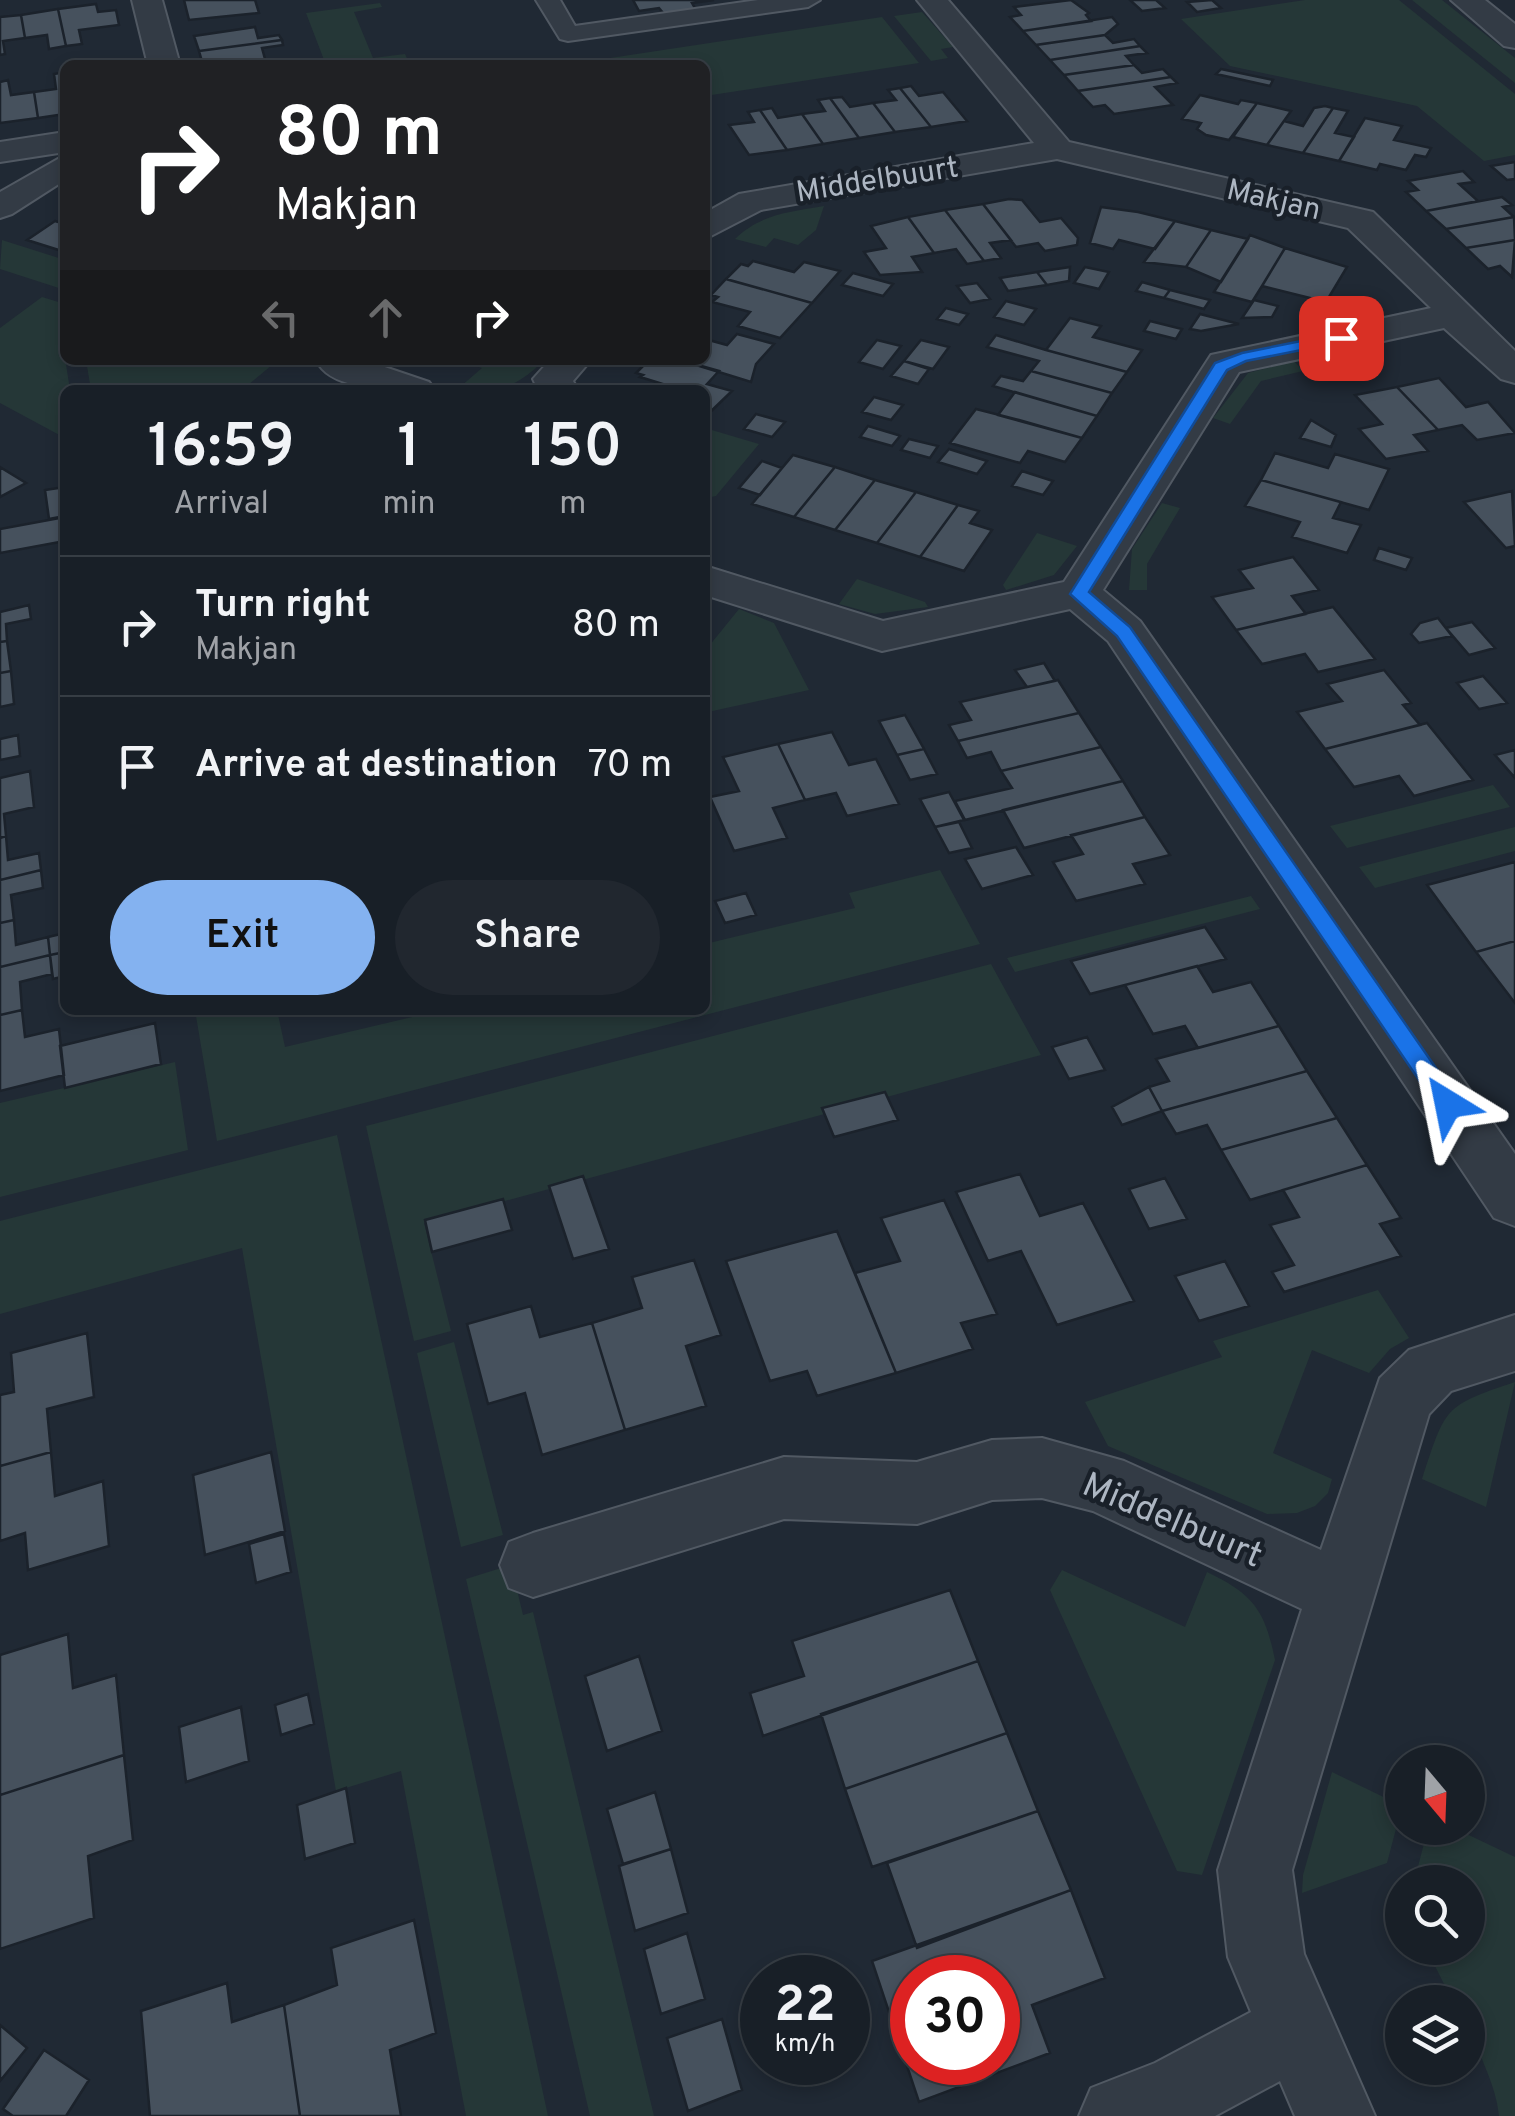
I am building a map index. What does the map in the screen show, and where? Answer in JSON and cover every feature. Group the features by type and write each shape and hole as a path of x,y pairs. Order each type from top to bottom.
{"street":[{"path":"146,0 163,60"},
{"path":"932,0 1057,149"},
{"path":"1466,0 1515,39"},
{"path":"0,152 60,143"},
{"name":"Middelbuurt","path":"710,225 751,201 1057,149"},
{"name":"Makjan","path":"1057,149 1360,220 1448,304 1452,315 1515,371"},
{"path":"0,207 60,168"},
{"path":"712,594 882,636 1079,594 1225,362 1452,315"},
{"path":"338,365 399,385"},
{"path":"555,385 552,379 567,365"},
{"path":"1079,594 1124,631 1515,1201"},
{"path":"1335,2116 1266,1957 1254,1870 1402,1398 1431,1370 1515,1342"},
{"name":"Middelbuurt","path":"532,1565 784,1488 917,1494 992,1470 1042,1468 1101,1482 1342,1593"},
{"path":"1119,2116 1176,2094 1296,2031"}],"lane":[{"path":"548,0 568,34 765,3 808,0"}],"shaded area":[{"path":"1305,0 1399,0 1515,94 1515,155 1484,161 1417,106 1230,66 1181,19"},
{"path":"1412,0 1442,0 1515,58 1515,83"},
{"path":"380,3 382,7 354,12 373,58 405,54 408,60 324,60 306,13"},
{"path":"922,12 953,47 941,49 948,58 931,61 894,16"},
{"path":"882,17 919,63 710,95 710,60 597,60"},
{"path":"824,206 816,230 798,245 774,238 766,247 735,239 765,219"},
{"path":"2,240 60,258 60,288 0,269"},
{"path":"42,297 60,302 60,365 66,365 69,385 60,385 60,435 0,403 0,328"},
{"path":"1294,361 1303,371 1261,381 1230,424 1213,418 1248,373"},
{"path":"87,365 272,365 248,385 90,385"},
{"path":"472,365 538,366 510,385 462,385 482,368"},
{"path":"710,429 759,444 716,496 710,497"},
{"path":"1162,503 1180,508 1147,564 1147,590 1129,590 1132,549"},
{"path":"1037,533 1077,546 1054,575 1006,590 1003,585"},
{"path":"857,579 925,602 928,607 875,614 839,604"},
{"path":"739,609 774,623 809,690 710,712 710,645"},
{"path":"1493,785 1510,807 1347,848 1330,826"},
{"path":"1515,827 1515,851 1375,888 1359,867"},
{"path":"940,870 980,944 710,1014 710,943 855,908 849,893"},
{"path":"1251,896 1260,909 1015,972 1007,958"},
{"path":"991,964 1041,1055 424,1223 451,1331 414,1341 366,1126"},
{"path":"196,1015 278,1015 285,1047 421,1015 705,1015 217,1141"},
{"path":"175,1062 188,1150 0,1197 0,1103"},
{"path":"337,1135 548,2116 466,2116 401,1771 336,1791 242,1248 0,1314 0,1221"},
{"path":"1378,1290 1409,1338 1390,1349 1369,1373 1312,1350 1273,1453 1332,1479 1328,1493 1315,1506 1297,1513 1267,1514 1108,1446 1085,1402 1222,1357 1213,1341"},
{"path":"454,1342 503,1535 461,1547 417,1353"},
{"path":"1515,1382 1486,1507 1422,1479 1450,1412 1473,1397"},
{"path":"511,1565 523,1615 533,1612 654,2116 590,2116 466,1579"},
{"path":"1062,1570 1185,1627 1207,1572 1246,1596 1267,1628 1275,1660 1202,1875 1177,1871 1050,1590"},
{"path":"1332,1772 1385,1798 1385,1845 1392,1845 1387,1863 1302,1893 1303,1875"},
{"path":"1485,1843 1515,1857 1515,2116 1499,2116 1485,2067 1485,1985 1444,1985 1434,1965 1485,1965 1485,1865 1418,1865 1424,1845"}],"building":[{"path":"184,0 255,0 259,13 189,20"},
{"path":"633,0 714,0 692,3 696,10 664,14 659,8 639,11"},
{"path":"1071,0 1089,13 1086,15 1091,21 1023,31 1010,17 1021,15 1014,7"},
{"path":"1130,0 1156,0 1165,8 1142,11"},
{"path":"1212,0 1221,8 1197,12 1187,2"},
{"path":"96,4 98,12 116,10 119,25 79,30 82,44 66,46 58,9"},
{"path":"58,9 66,46 49,49 47,35 25,38 21,15"},
{"path":"21,15 25,38 3,41 5,54 0,55 0,17"},
{"path":"1112,17 1118,24 1105,35 1036,45 1023,31"},
{"path":"255,27 258,38 279,35 282,40 199,51 194,36"},
{"path":"1105,35 1113,43 1134,39 1140,46 1050,60 1036,45"},
{"path":"282,40 283,45 262,48 265,59 255,60 202,60 199,51"},
{"path":"1140,46 1147,53 1126,56 1134,65 1064,75 1050,60"},
{"path":"1134,65 1142,73 1163,69 1171,77 1078,91 1064,75"},
{"path":"1221,69 1273,80 1270,86 1216,74"},
{"path":"60,73 60,115 38,118 34,92 56,89 54,74"},
{"path":"1171,77 1177,83 1155,87 1173,105 1114,114 1105,105 1093,107 1078,91"},
{"path":"8,80 11,95 34,92 38,118 0,123 0,82"},
{"path":"911,86 919,96 943,92 967,121 931,127 900,88"},
{"path":"900,88 931,127 895,132 873,103 896,100 888,90"},
{"path":"1200,95 1238,104 1241,100 1257,103 1229,140 1206,135 1197,129 1201,123 1182,119"},
{"path":"842,97 850,107 873,103 895,132 859,138 830,98"},
{"path":"830,98 859,138 823,144 802,114 825,111 818,100"},
{"path":"1257,103 1291,111 1267,145 1233,137"},
{"path":"772,108 778,118 802,114 823,144 787,150 760,110"},
{"path":"1314,108 1333,108 1303,153 1267,145 1284,121 1303,126"},
{"path":"1333,108 1348,111 1335,133 1354,137 1339,161 1303,153"},
{"path":"760,110 787,150 749,155 729,125 754,122 748,112"},
{"path":"1365,118 1402,126 1394,140 1431,148 1426,157 1415,155 1406,170 1380,164 1377,170 1339,161"},
{"path":"1515,162 1515,179 1507,180 1491,166"},
{"path":"1463,171 1474,182 1459,184 1478,201 1426,211 1406,192 1418,190 1408,181"},
{"path":"1502,197 1512,205 1503,207 1514,217 1446,229 1426,211"},
{"path":"1022,200 1040,222 1061,218 1078,238 1077,245 1045,251 1038,243 1016,247 983,204"},
{"path":"983,204 1011,240 990,243 1001,258 984,261 945,210"},
{"path":"1101,207 1175,221 1155,249 1119,240 1113,249 1090,243"},
{"path":"945,210 984,261 967,264 956,249 934,253 908,217"},
{"path":"908,217 934,253 912,257 922,272 880,275 864,252 886,248 871,226"},
{"path":"1514,217 1515,240 1466,248 1446,229"},
{"path":"55,221 60,222 60,250 27,240"},
{"path":"1175,221 1211,230 1186,267 1144,262"},
{"path":"1211,230 1248,239 1221,282 1186,267"},
{"path":"1250,235 1285,248 1252,302 1214,292"},
{"path":"1515,240 1512,277 1500,266 1488,269 1466,248"},
{"path":"1285,248 1347,267 1326,302 1262,286"},
{"path":"753,261 794,272 804,262 840,271 812,303 726,279 741,264 748,266"},
{"path":"1070,267 1069,281 1047,285 1037,272"},
{"path":"1085,267 1109,272 1099,289 1074,283"},
{"path":"1037,272 1047,285 1008,291 1000,278"},
{"path":"853,273 893,284 883,296 842,285"},
{"path":"726,279 812,303 780,338 738,326 750,312 712,302 718,297 711,295"},
{"path":"1142,282 1170,290 1164,298 1136,291"},
{"path":"977,283 990,299 970,303 957,286"},
{"path":"1170,290 1210,300 1204,309 1164,298"},
{"path":"1254,300 1278,306 1272,317 1242,318"},
{"path":"1006,301 1036,309 1024,325 994,317"},
{"path":"946,308 968,314 959,325 937,319"},
{"path":"1200,314 1239,324 1201,331 1190,329"},
{"path":"1070,318 1101,326 1093,337 1142,350 1127,372 1046,350"},
{"path":"1150,321 1182,329 1176,339 1144,331"},
{"path":"737,334 774,344 756,364 751,382 696,365 710,365 710,340 727,345"},
{"path":"996,335 1127,372 1112,393 1031,371 1039,361 987,347"},
{"path":"877,340 901,346 883,369 859,362"},
{"path":"921,340 949,347 933,369 904,361"},
{"path":"904,361 929,369 918,384 891,376"},
{"path":"644,365 698,365 719,371 707,384 732,391 710,412 710,385 666,385 636,373"},
{"path":"1031,371 1112,393 1097,416 993,386 1001,376 1023,381"},
{"path":"1439,378 1466,407 1488,402 1515,433 1477,440 1462,425 1438,430 1397,387"},
{"path":"1397,387 1438,430 1414,435 1428,451 1386,459 1359,429 1382,424 1355,395"},
{"path":"1015,392 1097,416 1082,438 998,415"},
{"path":"874,397 903,405 891,420 862,412"},
{"path":"976,409 1082,438 1065,462 1028,451 1020,463 950,443"},
{"path":"756,414 785,422 772,437 744,429"},
{"path":"1311,420 1336,435 1331,447 1300,438"},
{"path":"868,426 900,436 892,446 860,437"},
{"path":"909,439 938,446 930,458 901,450"},
{"path":"949,449 987,461 977,474 938,462"},
{"path":"1275,453 1328,468 1335,454 1389,469 1369,510 1261,480"},
{"path":"793,455 835,467 794,517 752,504"},
{"path":"762,461 782,468 760,495 739,488"},
{"path":"0,467 26,483 0,497"},
{"path":"835,467 875,480 835,530 794,517"},
{"path":"1022,471 1053,481 1043,495 1012,486"},
{"path":"875,480 916,492 877,543 835,530"},
{"path":"1261,480 1341,502 1333,518 1361,525 1347,553 1292,537 1300,522 1245,506"},
{"path":"60,488 60,517 49,519 45,490"},
{"path":"1512,491 1515,546 1506,548 1464,502"},
{"path":"916,492 958,505 920,557 877,543"},
{"path":"958,505 979,511 970,523 992,530 964,571 920,557"},
{"path":"60,518 60,542 0,553 0,529"},
{"path":"1379,548 1412,558 1406,570 1374,560"},
{"path":"1293,557 1319,590 1292,596 1306,614 1236,630 1212,597 1253,588 1239,570"},
{"path":"29,605 31,619 6,624 7,641 0,642 0,612"},
{"path":"1333,607 1375,659 1318,672 1305,654 1262,664 1236,630"},
{"path":"1438,618 1452,636 1419,643 1411,634 1420,623"},
{"path":"1472,622 1495,648 1469,655 1446,628"},
{"path":"7,641 11,671 0,673 0,642"},
{"path":"1044,663 1055,681 1027,687 1015,670"},
{"path":"1384,670 1411,703 1403,705 1420,725 1325,749 1297,712 1342,701 1327,684"},
{"path":"11,671 14,704 0,707 0,673"},
{"path":"1483,676 1507,703 1479,709 1457,683"},
{"path":"1058,680 1079,713 958,741 949,725 971,720 960,702"},
{"path":"1079,713 1101,747 1001,771 991,752 967,758 958,741"},
{"path":"905,715 924,749 897,755 879,721"},
{"path":"1427,723 1473,780 1414,796 1399,776 1354,787 1325,749"},
{"path":"832,732 849,765 876,759 899,804 847,816 836,793 805,800 778,744"},
{"path":"18,735 20,756 0,760 0,739"},
{"path":"778,744 805,800 773,808 787,838 734,851 710,797 739,791 723,757"},
{"path":"1101,747 1123,781 965,820 955,801 1012,788 1001,771"},
{"path":"924,749 937,774 910,780 897,755"},
{"path":"1515,750 1515,778 1495,755"},
{"path":"30,771 34,807 4,814 6,836 0,838 0,778"},
{"path":"1123,781 1145,817 1024,848 1003,810"},
{"path":"949,792 964,820 935,827 920,799"},
{"path":"1145,817 1170,855 1133,864 1145,884 1076,901 1053,862 1083,854 1071,835"},
{"path":"959,822 972,848 949,853 935,827"},
{"path":"6,836 8,860 39,853 41,870 0,880 0,838"},
{"path":"1016,847 1033,875 982,889 965,859"},
{"path":"1515,862 1515,941 1476,952 1427,885"},
{"path":"41,870 43,888 11,895 14,920 0,923 0,880"},
{"path":"746,893 756,915 725,923 715,901"},
{"path":"14,920 16,945 48,937 50,955 0,967 0,923"},
{"path":"1205,927 1226,959 1090,994 1071,961"},
{"path":"60,934 60,953 50,955 48,937"},
{"path":"1515,941 1515,1003 1476,952"},
{"path":"60,953 60,977 53,979 50,955"},
{"path":"50,955 52,974 20,982 22,1010 0,1015 0,967"},
{"path":"1197,966 1213,992 1251,982 1279,1026 1198,1048 1185,1026 1153,1034 1125,985"},
{"path":"22,1010 25,1037 59,1029 64,1075 0,1091 0,1015"},
{"path":"155,1023 161,1064 65,1088 60,1046"},
{"path":"1279,1026 1307,1071 1162,1111 1149,1087 1169,1081 1156,1059"},
{"path":"1087,1037 1105,1070 1069,1079 1052,1047"},
{"path":"1307,1071 1337,1118 1221,1150 1207,1125 1176,1134 1162,1111"},
{"path":"1149,1087 1162,1111 1122,1125 1112,1107"},
{"path":"885,1092 898,1120 834,1137 822,1108"},
{"path":"1337,1118 1367,1165 1250,1200 1221,1150"},
{"path":"1367,1165 1401,1218 1380,1224 1401,1256 1284,1292 1272,1272 1294,1265 1270,1225 1299,1217 1283,1190"},
{"path":"1020,1174 1040,1216 1083,1203 1134,1301 1057,1325 1021,1251 988,1261 956,1192"},
{"path":"583,1176 609,1249 573,1259 549,1186"},
{"path":"1165,1178 1187,1219 1149,1229 1129,1189"},
{"path":"503,1199 512,1230 432,1252 425,1220"},
{"path":"944,1200 997,1314 961,1323 973,1349 896,1373 855,1273 900,1261 881,1218"},
{"path":"837,1231 896,1373 817,1396 807,1371 770,1381 726,1261"},
{"path":"694,1260 721,1335 686,1346 706,1406 625,1430 592,1323 642,1308 632,1277"},
{"path":"1225,1261 1249,1306 1199,1321 1175,1276"},
{"path":"531,1306 540,1337 592,1323 625,1430 542,1455 525,1393 488,1404 467,1324"},
{"path":"87,1333 94,1397 47,1409 51,1452 0,1466 0,1395 14,1392 11,1353"},
{"path":"51,1452 55,1496 103,1481 109,1546 28,1570 25,1533 0,1541 0,1466"},
{"path":"271,1452 285,1531 205,1555 193,1475"},
{"path":"284,1534 291,1572 256,1583 249,1544"},
{"path":"950,1590 978,1661 763,1736 750,1693 804,1676 792,1641"},
{"path":"68,1634 73,1688 116,1675 124,1755 0,1795 0,1655"},
{"path":"639,1656 662,1731 607,1751 585,1676"},
{"path":"978,1661 1007,1733 845,1789 821,1714"},
{"path":"308,1694 314,1724 281,1735 275,1705"},
{"path":"241,1707 249,1761 186,1782 179,1727"},
{"path":"1007,1733 1038,1811 872,1867 845,1789"},
{"path":"124,1755 133,1840 88,1856 94,1918 0,1949 0,1795"},
{"path":"346,1788 355,1843 305,1859 297,1805"},
{"path":"655,1792 671,1849 623,1864 607,1809"},
{"path":"1038,1811 1071,1890 917,1948 887,1863"},
{"path":"671,1849 688,1913 635,1931 619,1866"},
{"path":"1071,1890 1105,1978 1032,2005 1050,2053 1020,2064 1020,1955 890,1955 890,2015 872,1961"},
{"path":"414,1920 436,2033 390,2050 401,2116 300,2116 284,2005 337,1985 331,1948"},
{"path":"687,1933 705,1999 661,2014 644,1949"},
{"path":"227,1983 232,2022 284,2005 300,2116 150,2116 141,2011"},
{"path":"722,2019 742,2090 688,2111 667,2038"},
{"path":"0,2025 27,2048 0,2081"},
{"path":"44,2050 89,2080 66,2116 13,2116 3,2109"},
{"path":"913,2085 964,2085 919,2102"}],"route":[{"path":"1341,338 1225,362 1079,594 1124,631 1448,1104"}]}
